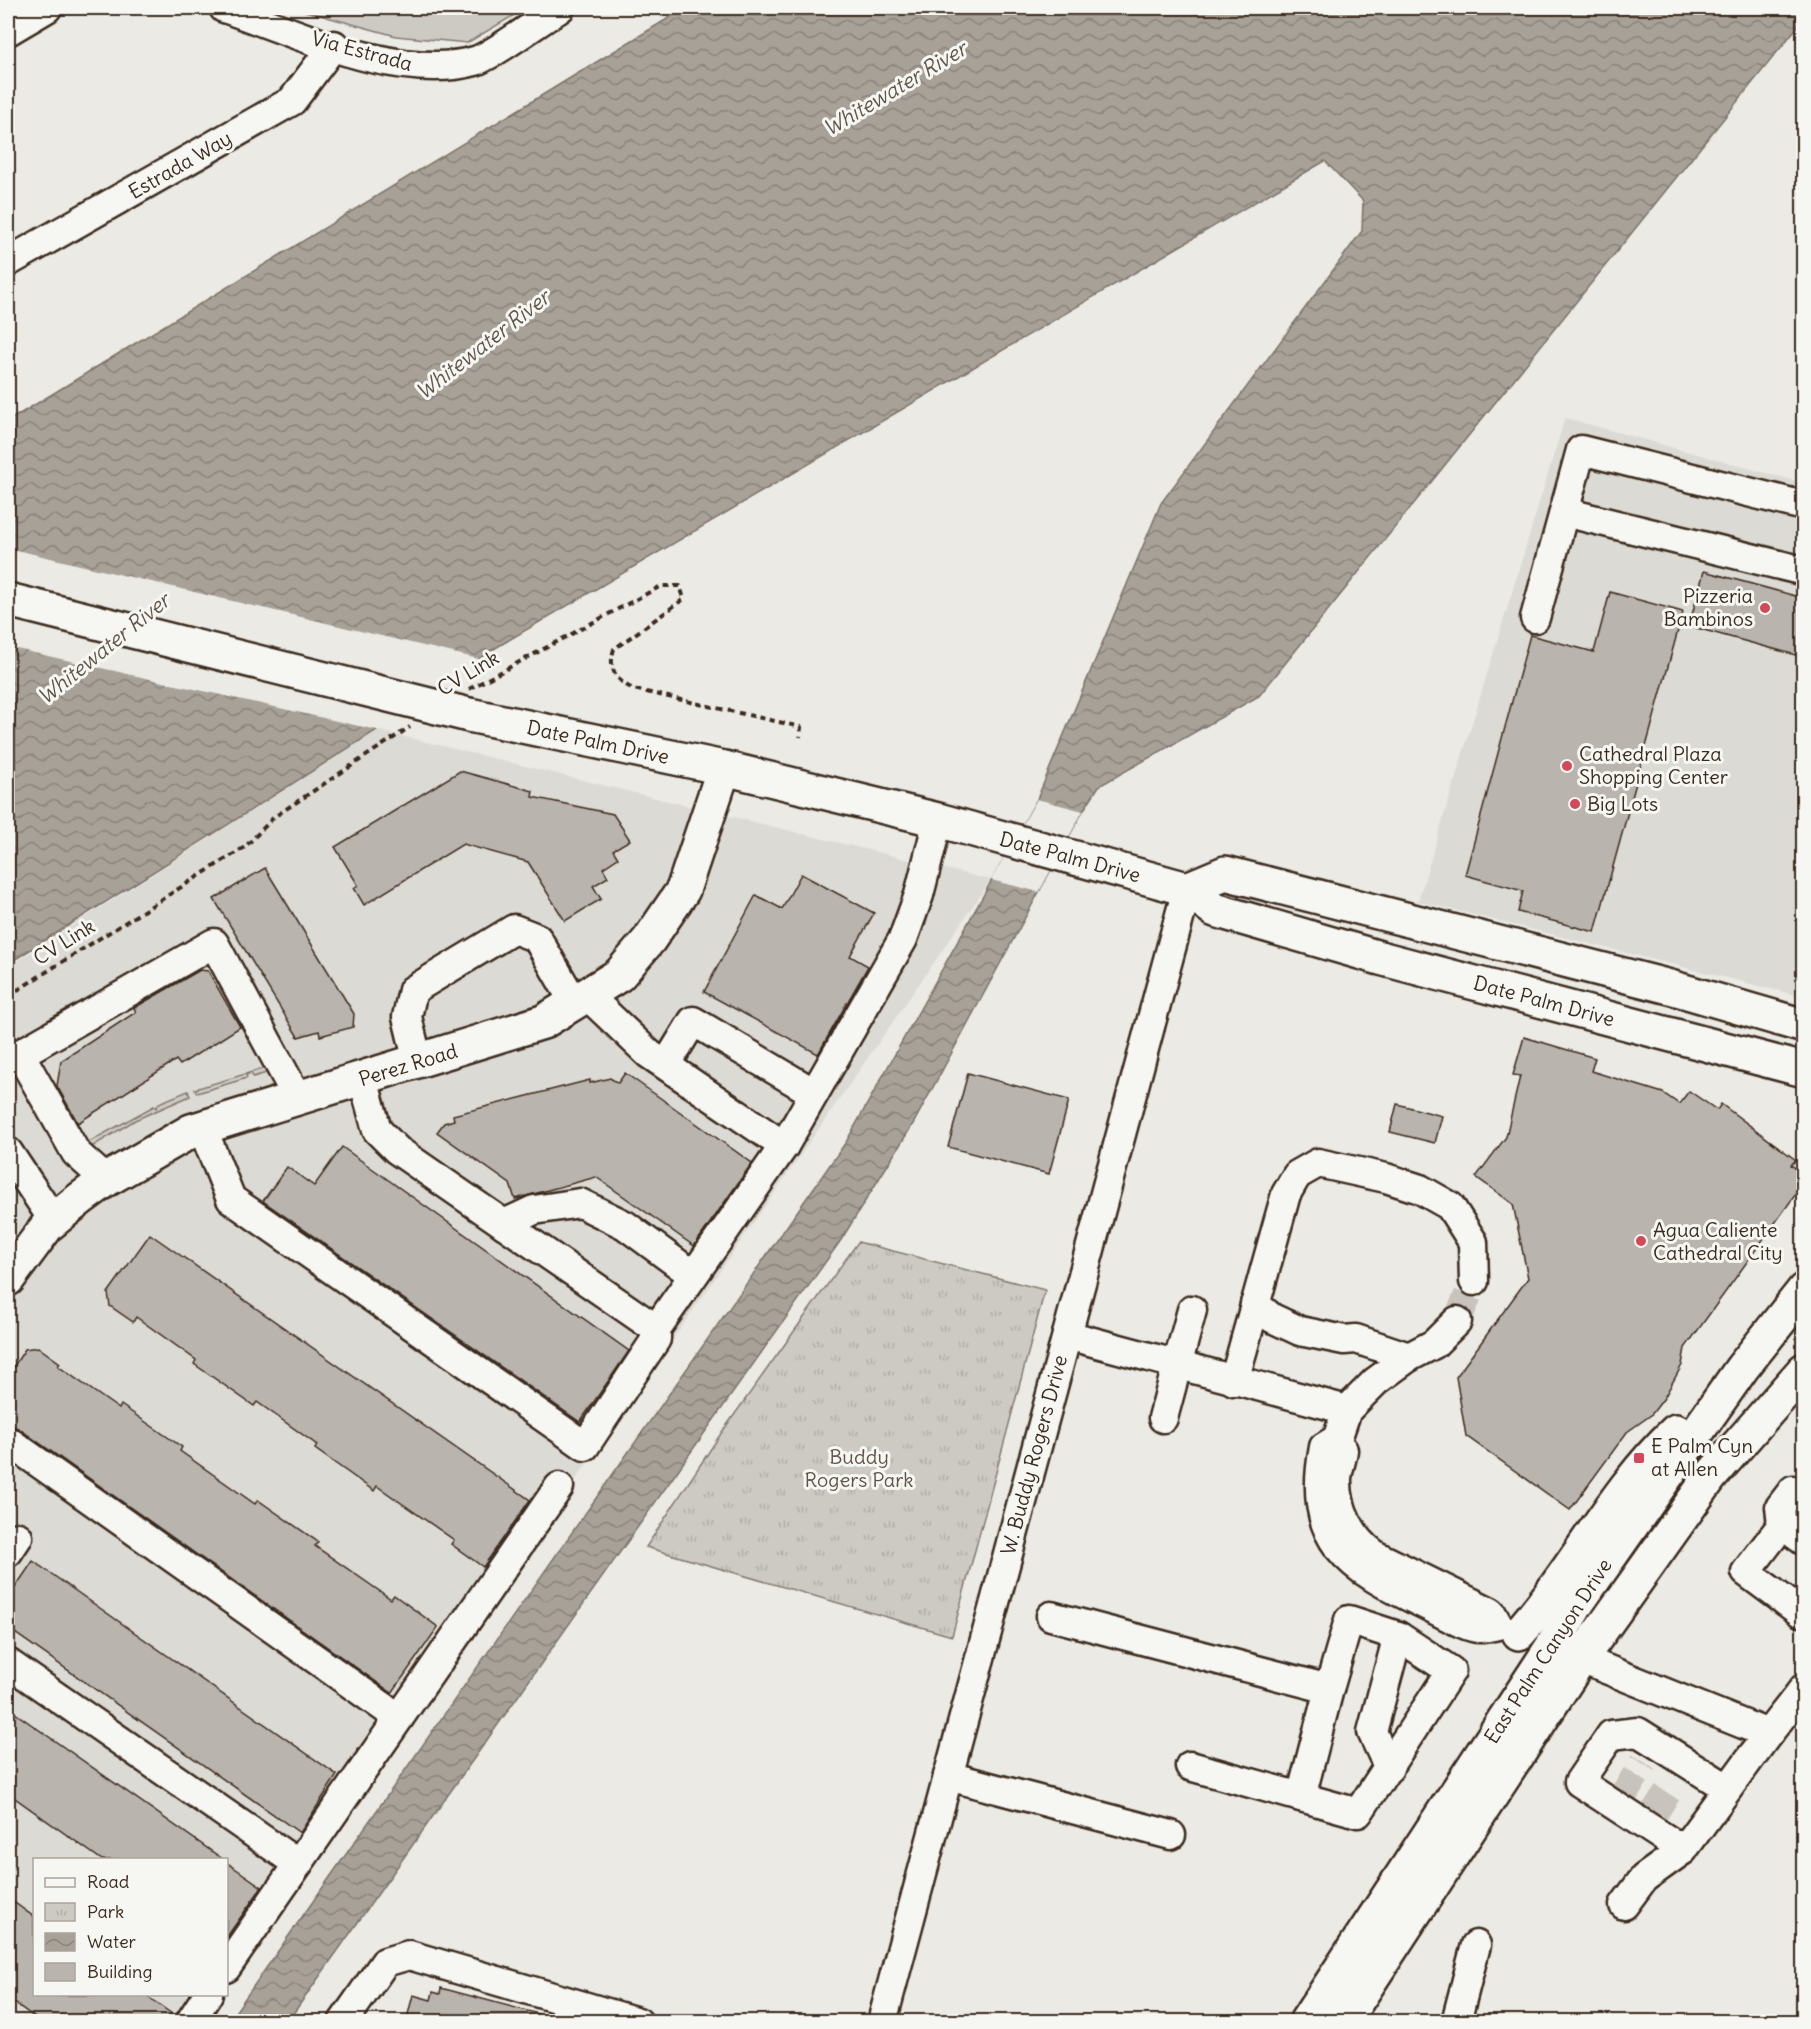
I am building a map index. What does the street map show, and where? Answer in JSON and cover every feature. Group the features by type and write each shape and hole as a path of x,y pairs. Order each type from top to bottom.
{"main road":[{"name":"Date Palm Drive","path":"8,600 466,703 938,820 1187,889 1215,910 1380,958 1803,1070"},
{"name":"Perez Road","path":"8,1279 54,1221 106,1180 202,1127 543,1022 582,1000 619,975 649,940 683,890 724,768"},
{"path":"1187,889 1225,873 1649,982 1803,1026"},
{"name":"East Palm Canyon Drive","path":"1343,2022 1566,1653 1578,1602 1742,1368 1803,1290"},
{"path":"1509,1629 1551,1597 1609,1512 1667,1439 1742,1368"},
{"name":"East Palm Canyon Drive","path":"1306,2022 1566,1653 1711,1476 1803,1370"},
{"path":"1280,2022 1294,2002 1325,1992"}],"street":[{"path":"8,31 47,8"},
{"name":"Via Estrada","path":"224,8 334,45 424,67 477,61 560,8"},
{"name":"Estrada Way","path":"8,262 292,101 334,45"},
{"path":"1535,618 1581,450 1803,506"},
{"path":"1564,512 1803,572"},
{"path":"202,1127 231,1199 585,1446 656,1339 656,1329 784,1146 903,939 919,895 938,820"},
{"name":"W. Buddy Rogers Drive","path":"882,2022 1187,889"},
{"path":"418,1062 407,1017 413,990 514,929 537,938 582,1000 649,1054 784,1146"},
{"path":"106,1180 76,1153 14,1058 214,943 297,1098"},
{"path":"666,1065 693,1021 814,1093"},
{"path":"363,1079 377,1130 397,1150 656,1329"},
{"path":"8,1152 54,1221"},
{"path":"1234,1381 1286,1194 1297,1175 1318,1163 1386,1178 1420,1189 1450,1206 1473,1242 1474,1281"},
{"path":"504,1224 534,1210 580,1203 625,1225 693,1275"},
{"path":"1255,1304 1272,1318 1298,1330 1344,1341 1356,1339 1409,1357"},
{"path":"1163,1418 1192,1310"},
{"path":"1457,1321 1434,1344 1409,1357 1376,1381 1347,1410 1337,1439 1343,1451 1337,1478 1347,1524 1360,1544 1375,1555 1491,1612 1509,1629 1768,1734"},
{"path":"1067,1335 1347,1410"},
{"path":"8,1441 399,1718"},
{"path":"228,1965 559,1487"},
{"path":"1793,1490 1780,1508 1793,1533 1746,1572 1802,1612"},
{"path":"1051,1616 1329,1689"},
{"path":"1190,1766 1358,1813 1451,1671 1398,1636 1349,1620 1301,1797"},
{"path":"1389,1768 1372,1732 1398,1636"},
{"path":"8,1663 298,1864"},
{"path":"1624,1905 1644,1878 1683,1850 1803,1688"},
{"path":"1683,1850 1648,1821 1579,1782 1611,1735 1638,1732 1650,1753 1680,1772 1727,1788"},
{"path":"948,1776 1171,1834"},
{"path":"1456,2022 1476,1945"},
{"path":"344,2022 385,1962 409,1954 638,2022"},
{"path":"190,2022 207,1996"}],"path":[{"name":"CV Link","path":"466,703 661,586 680,586 684,599 614,649 610,659 614,674 622,683 633,689 801,727 800,737"},
{"name":"CV Link","path":"8,996 245,848 274,817 415,724"}],"shaded area":[{"path":"1565,418 1803,483 1803,997 1418,901"},
{"path":"377,730 991,880 228,1982 228,1858 33,1858 33,1996 218,1996 200,2021 8,2022 8,967"}],"green space":[{"path":"294,8 526,8 467,43 396,36"},
{"path":"269,1067 270,1072 253,1077 251,1073 246,1075 247,1078 197,1093 195,1089"},
{"path":"188,1091 190,1096 135,1120 90,1148 87,1143 154,1106 156,1108 159,1103"},
{"name":"Buddy Rogers Park","path":"858,1242 1045,1290 952,1636 646,1547 722,1432"}],"water":[{"name":"Whitewater River","path":"685,8 1803,8 1803,20 1259,696 1099,786 1083,811 913,1124 841,1240 288,2021 229,2021 846,1142 1037,799 1161,503 1362,231 1363,201 1325,161 492,650 377,730 8,964 8,421"}],"pier":[{"path":"8,548 483,660 381,731 8,647"},
{"path":"1037,799 1083,811 1039,892 991,880"}],"building":[{"path":"1704,571 1803,598 1803,657 1689,626"},
{"name":"Cathedral Plaza Shopping Center","path":"1610,592 1683,612 1595,932 1518,912 1523,891 1465,875 1530,635 1594,652"},
{"path":"460,771 533,791 532,797 613,814 630,840 613,850 618,858 603,868 608,877 593,886 601,899 565,921 528,862 463,844 364,905 354,888 358,885 335,847"},
{"path":"265,868 354,1014 353,1027 320,1036 319,1031 298,1037 214,899"},
{"path":"801,874 874,913 850,956 868,966 818,1054 704,992 756,895 782,909"},
{"path":"200,970 208,971 240,1027 180,1065 176,1060 78,1123 57,1086 61,1061 136,1012 134,1008"},
{"name":"Agua Caliente Cathedral City","path":"1524,1037 1595,1058 1591,1071 1663,1093 1679,1104 1689,1091 1717,1110 1721,1104 1796,1160 1791,1165 1803,1173 1803,1184 1685,1348 1682,1365 1664,1398 1651,1415 1627,1432 1570,1510 1466,1436 1456,1377 1528,1278 1513,1204 1476,1177 1506,1137 1520,1076 1513,1075"},
{"path":"625,1073 752,1163 694,1246 596,1177 515,1199 510,1184 437,1132 444,1123 454,1120 453,1115 590,1080 590,1083 610,1078 618,1083"},
{"path":"968,1073 1069,1100 1049,1174 948,1147"},
{"path":"1397,1104 1442,1116 1435,1143 1390,1132"},
{"path":"342,1147 629,1351 580,1422 263,1201 287,1167 314,1186"},
{"path":"150,1234 530,1500 483,1567 451,1544 454,1540 377,1486 374,1491 315,1449 317,1445 257,1402 254,1406 194,1364 196,1360 136,1317 133,1322 110,1306 108,1293"},
{"path":"38,1347 60,1363 58,1366 119,1409 121,1405 182,1447 180,1451 255,1504 258,1500 318,1542 315,1546 391,1599 394,1595 438,1627 392,1693 18,1428 8,1425 8,1375 25,1349"},
{"path":"33,1561 337,1775 300,1833 8,1628 8,1598"},
{"path":"8,1708 221,1858 99,1858 8,1793"},
{"path":"228,1863 262,1887 228,1935"},
{"path":"8,1898 33,1916 33,1996 146,1996 175,2016 174,2022 41,2022 8,1998"},
{"path":"441,1988 546,2016 545,2022 406,2022 413,1995 431,2000 433,1992 440,1994"}],"tunnel":[{"path":"1457,1321 1474,1281"},
{"path":"1621,1799 1644,1762"},
{"path":"1652,1816 1675,1781"}],"place":[{"name":"Pizzeria Bambinos","path":"1765,608"},
{"name":"Cathedral Plaza Shopping Center","path":"1567,766"},
{"name":"Big Lots","path":"1575,804"},
{"name":"Agua Caliente Cathedral City","path":"1641,1241"},
{"name":"E Palm Cyn at Allen","path":"1639,1458"}]}
